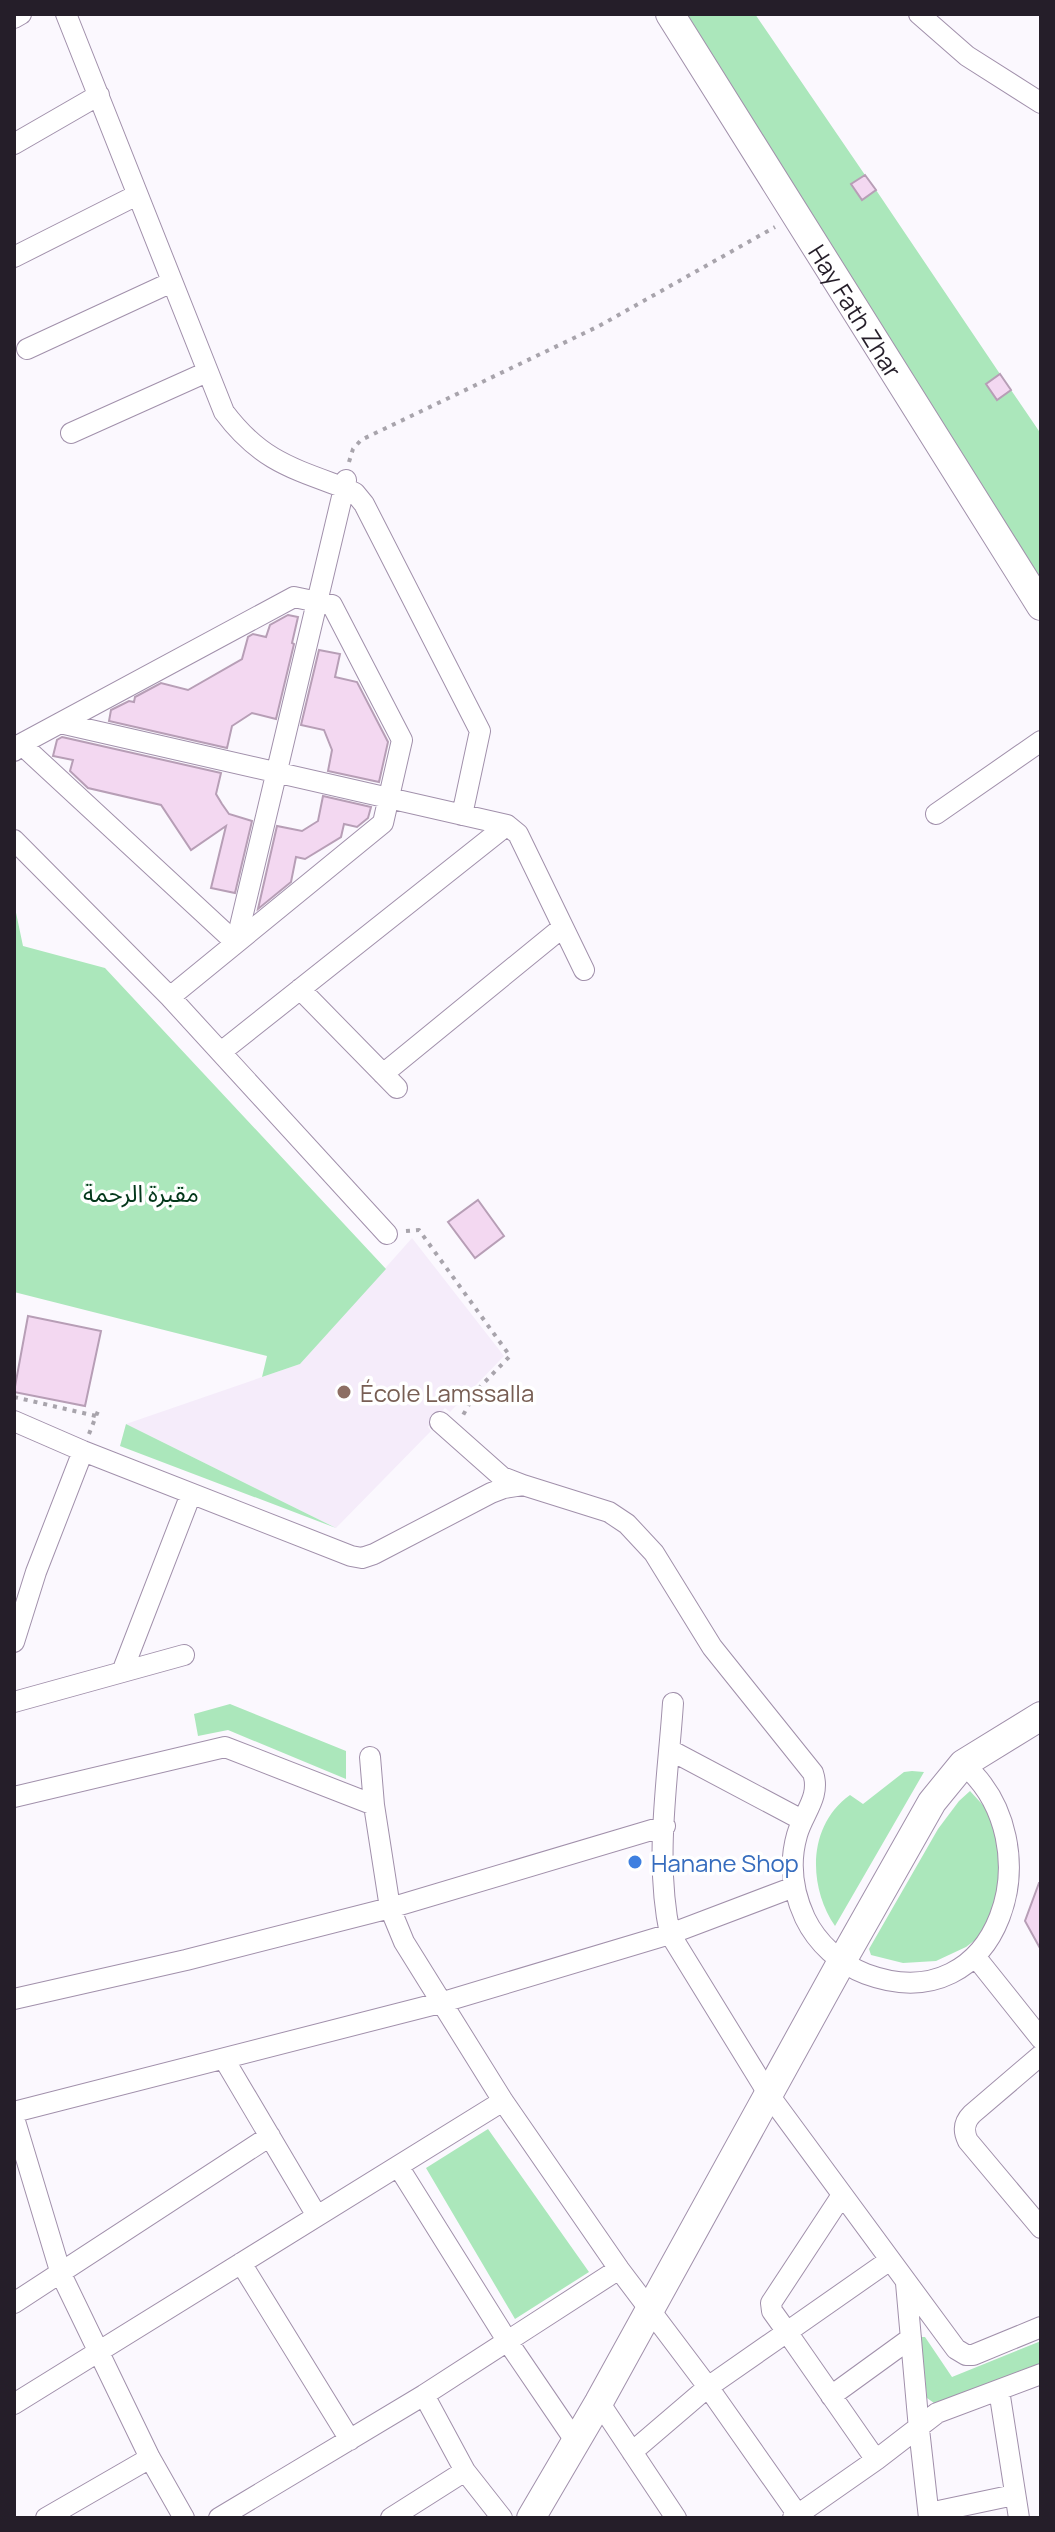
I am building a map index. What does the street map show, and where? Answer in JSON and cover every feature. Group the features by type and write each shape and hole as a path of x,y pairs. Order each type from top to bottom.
{"street":[{"path":"14,18 21,14"},
{"path":"66,14 224,412 254,447 277,462 346,484 364,504 480,731 462,815"},
{"name":"Hay Fath Zhar","path":"670,14 1041,606"},
{"path":"919,14 967,56 1041,103"},
{"path":"14,144 99,95"},
{"path":"14,257 137,195"},
{"path":"27,349 172,282"},
{"path":"71,433 207,372"},
{"path":"236,943 346,484"},
{"path":"170,997 383,823 402,740 332,605 294,597 18,747 236,943"},
{"path":"60,723 507,825 518,834 584,970"},
{"path":"936,814 1041,741"},
{"path":"221,1052 507,825"},
{"path":"14,840 170,997 387,1234"},
{"path":"300,989 390,1081 563,927"},
{"path":"14,1421 191,1494 362,1558 491,1493 523,1485"},
{"path":"446,1427 502,1477 609,1512 627,1524 654,1553 712,1647 813,1773 815,1794 802,1820 794,1851 794,1887 806,1921 816,1936 842,1961 875,1977 911,1982 946,1976 978,1960 997,1942 1012,1920 1024,1886 1024,1851 1017,1825 994,1788 963,1764"},
{"path":"14,1642 36,1572 83,1451"},
{"path":"122,1672 191,1494"},
{"path":"14,1702 184,1655"},
{"path":"673,1703 662,1846 664,1906 670,1934 769,2095 956,2349 966,2355 979,2354 1041,2327"},
{"path":"531,2518 599,2402 932,1802 963,1764 1041,1716"},
{"path":"14,1797 225,1747 374,1805"},
{"path":"670,1750 802,1820"},
{"path":"370,1757 390,1908 404,1942 503,2101 797,2517 937,2413 1041,2374"},
{"path":"14,1999 186,1960 390,1908 665,1826"},
{"path":"14,2112 440,2003 670,1934 794,1887"},
{"path":"978,1960 1041,2039"},
{"path":"1041,2055 967,2118 964,2130 968,2141 1041,2228"},
{"path":"224,2059 317,2216"},
{"path":"14,2404 503,2101"},
{"path":"14,2118 61,2274 150,2458 184,2518"},
{"path":"14,2303 270,2136"},
{"path":"398,2166 508,2342 576,2442"},
{"path":"14,2192 33,2180"},
{"path":"842,2195 771,2303 772,2311 876,2460"},
{"path":"632,2452 708,2387 890,2260"},
{"path":"241,2263 350,2440"},
{"path":"219,2518 424,2395 619,2269"},
{"path":"906,2282 929,2516 1014,2495"},
{"path":"831,2396 911,2338"},
{"path":"999,2390 1019,2518"},
{"path":"424,2395 465,2471 502,2518"},
{"path":"599,2402 670,2516"},
{"path":"46,2518 150,2458"},
{"path":"391,2518 465,2471"}],"path":[{"path":"346,484 353,449 361,440 599,326 742,244 797,218"},
{"path":"387,1234 419,1230 510,1356 446,1427"},
{"path":"14,1397 96,1416"}],"shaded area":[{"name":"École Lamssalla","path":"412,1238 504,1356 450,1412 445,1408 428,1427 431,1431 336,1528 126,1424 300,1364"}],"green space":[{"path":"687,14 755,14 865,175 851,185 862,200 876,190 1000,374 987,384 997,400 1011,390 1041,434 1041,579"},
{"name":"مقبرة الرحمة","path":"14,903 23,946 105,968 386,1269 300,1364 262,1377 267,1356 14,1292"},
{"path":"126,1424 336,1528 120,1446"},
{"path":"230,1704 346,1751 346,1779 228,1730 198,1736 194,1714"},
{"path":"904,1772 924,1772 835,1926 820,1893 817,1875 816,1857 826,1823 850,1795 863,1804"},
{"path":"970,1791 993,1816 1008,1879 979,1937 936,1961 903,1963 871,1955 869,1949 938,1829"},
{"path":"488,2129 589,2272 515,2319 426,2168"},
{"path":"921,2337 925,2337 952,2377 1041,2341 1041,2365 934,2403 927,2398"}],"building":[{"path":"865,175 876,190 862,200 851,184"},
{"path":"1000,374 1011,390 997,400 986,384"},
{"path":"288,615 298,617 276,719 252,713 232,726 227,748 109,721 111,710 129,701 134,702 135,697 161,683 188,690 242,659 248,637 253,634 266,637 270,625"},
{"path":"319,650 340,654 335,677 357,682 388,742 379,782 328,771 332,750 324,730 301,725"},
{"path":"62,737 221,773 216,794 222,804 229,814 252,821 235,893 211,888 226,826 191,850 161,805 88,788 70,771 73,760 53,756 57,740"},
{"path":"323,796 371,807 368,818 357,827 344,824 341,837 305,859 296,857 291,882 258,909 277,826 302,831 318,821"},
{"path":"478,1200 504,1236 475,1258 448,1222"},
{"path":"28,1316 101,1331 85,1406 14,1392"},
{"path":"1041,1883 1041,1950 1025,1921"}],"place":[{"name":"École Lamssalla","path":"344,1392"},
{"name":"Hanane Shop","path":"635,1862"}]}
